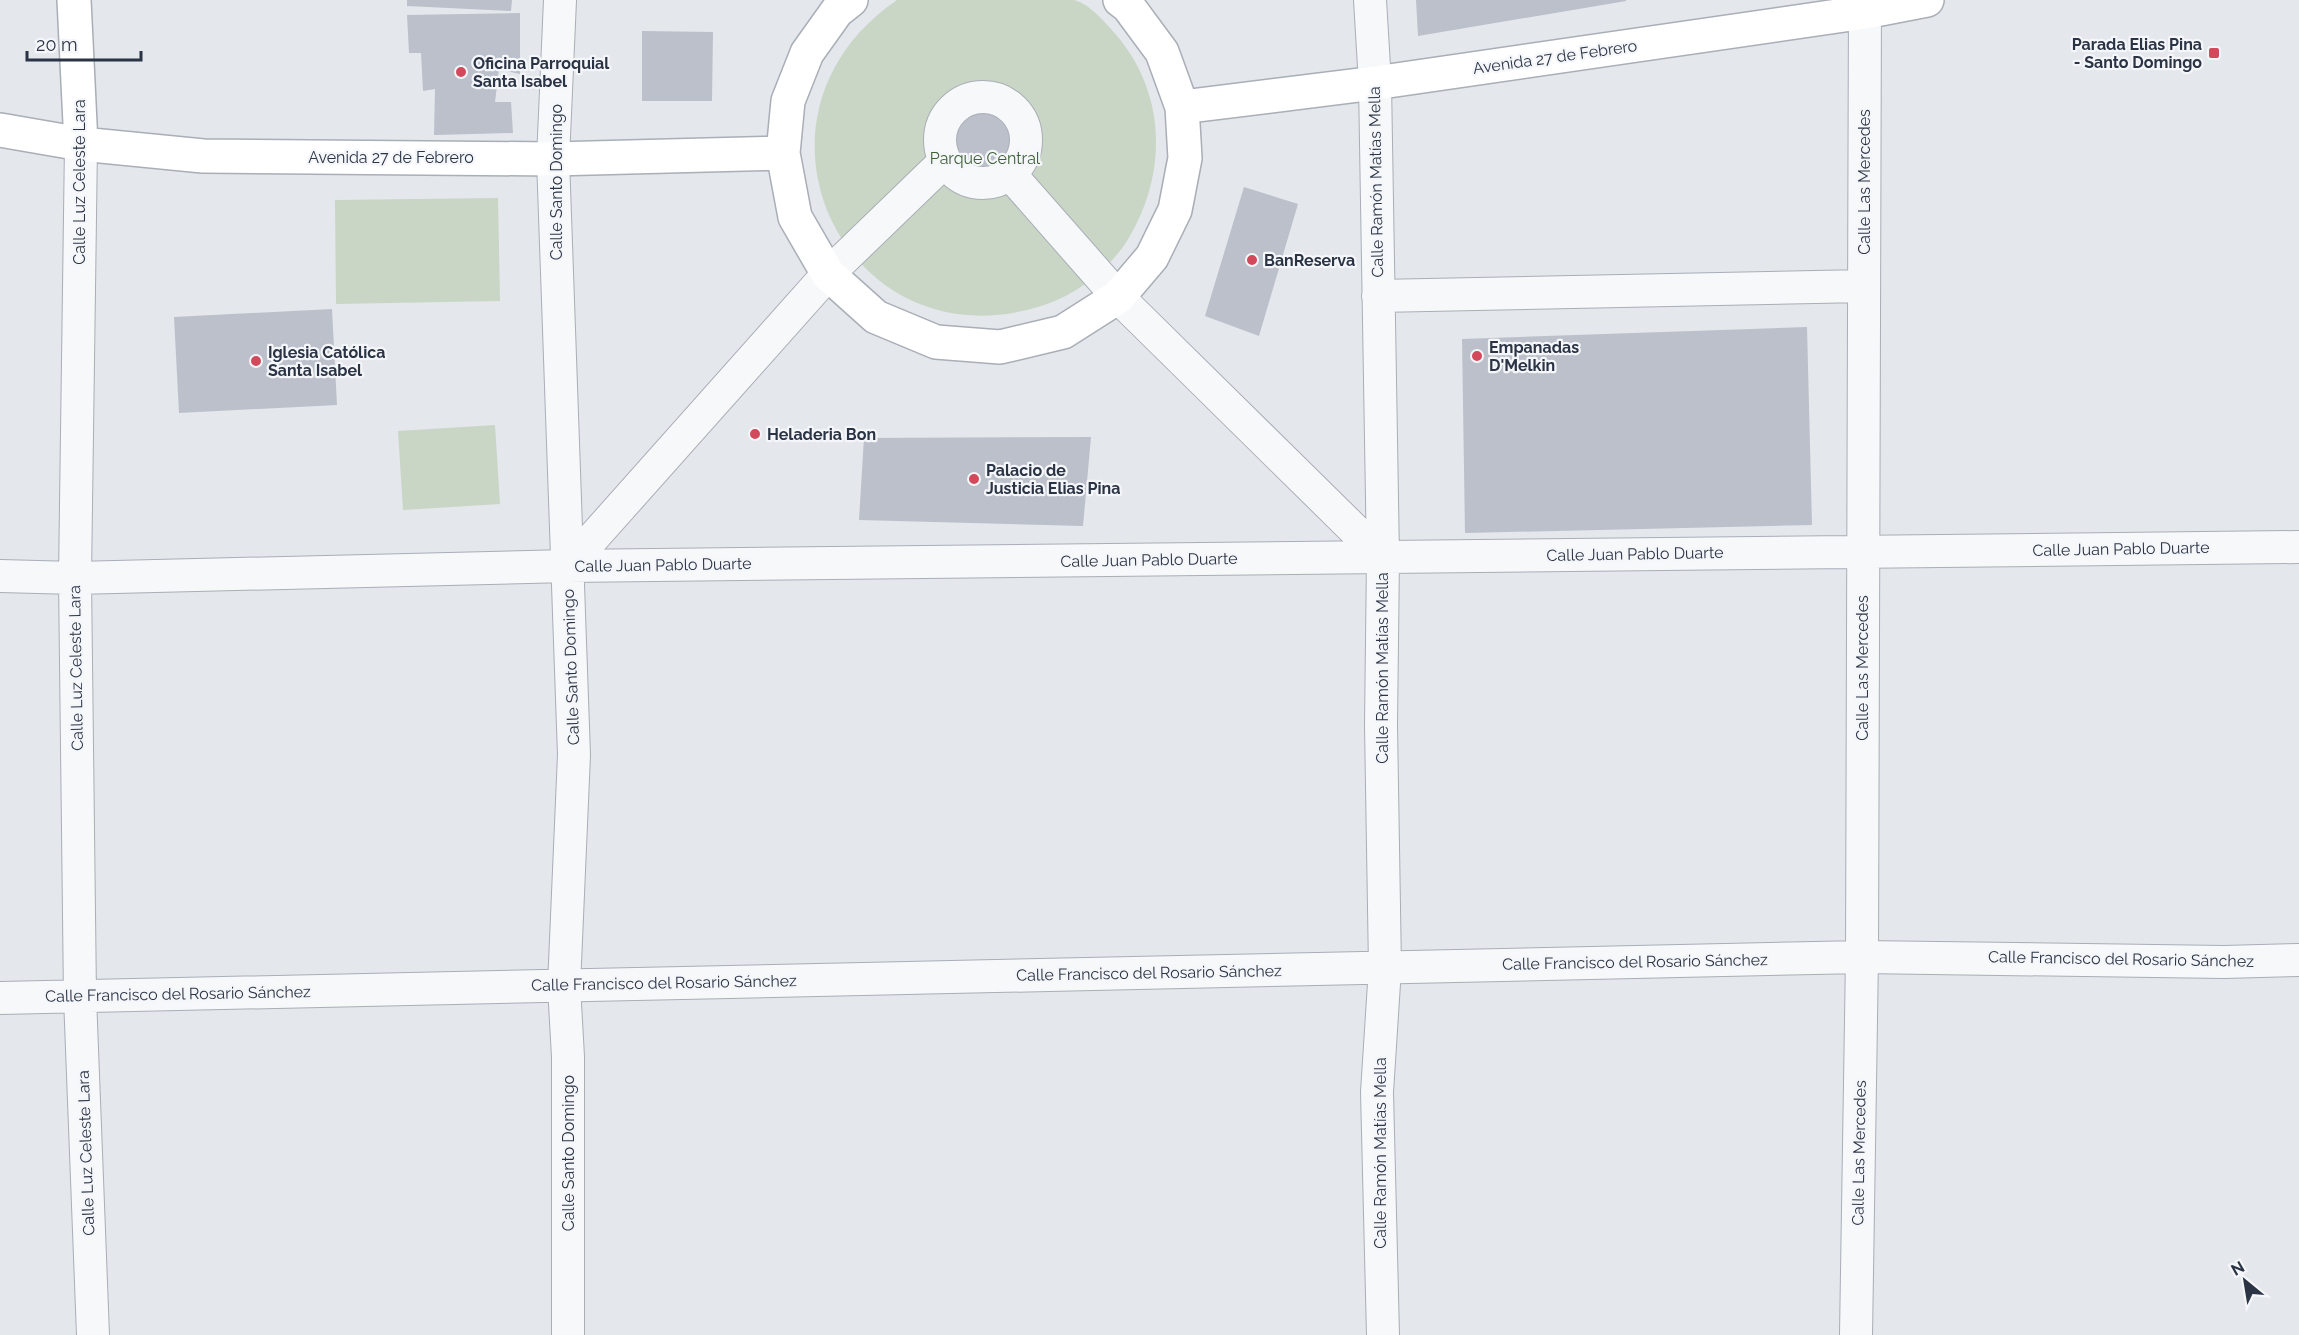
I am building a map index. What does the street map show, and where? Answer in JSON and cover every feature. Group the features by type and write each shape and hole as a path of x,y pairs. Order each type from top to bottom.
{"street":[{"name":"Calle Luz Celeste Lara","path":"74,0 81,144 75,578 80,997 93,1335"},
{"name":"Calle Santo Domingo","path":"560,0 553,159 574,755 564,986 568,1057 568,1335"},
{"name":"Calle Ramón Matías Mella","path":"1370,0 1374,83 1383,558 1381,725 1385,968 1377,1092 1383,1335"},
{"name":"Avenida 27 de Febrero","path":"1182,106 1374,83 1865,6 1927,0"},
{"path":"838,4 807,53 788,101 783,153 795,217 828,274 876,317 936,342 1000,347 1063,332 1118,297 1152,257 1175,210 1185,158 1182,106 1162,52 1127,2"},
{"name":"Calle Las Mercedes","path":"1856,1335 1862,957 1865,6"},
{"path":"977,97 994,98 1008,105 1020,116 1026,131 1026,147 1021,162 1010,174 997,182 981,184 965,180 944,162 939,149 942,123 962,102 977,97"},
{"name":"Avenida 27 de Febrero","path":"0,130 81,144 202,156 553,159 783,153"},
{"path":"568,566 828,274 944,162"},
{"path":"1010,174 1118,297 1383,558"},
{"path":"1378,296 1864,286"},
{"name":"Calle Juan Pablo Duarte","path":"0,576 75,578 568,566 2299,547"},
{"name":"Calle Francisco del Rosario Sánchez","path":"0,998 1862,957 2224,962 2299,960"}],"green space":[{"name":"Parque Central","path":"897,0 1078,1 1099,16 1129,53 1143,78 1152,105 1156,132 1155,160 1150,188 1141,215 1127,241 1110,263 1076,290 1038,307 970,315 910,300 863,266 831,219 816,164 820,105 846,49"},
{"path":"498,198 500,301 336,304 335,200"},
{"path":"495,425 500,504 403,510 398,431"}],"building":[{"path":"407,0 512,0 511,11 407,6"},
{"path":"1416,0 1626,0 1626,1 1418,36"},
{"name":"Oficina Parroquial Santa Isabel","path":"520,13 520,74 499,69 495,102 511,102 513,133 434,135 435,89 423,91 421,53 409,53 407,15"},
{"path":"642,31 713,32 712,101 642,101"},
{"path":"994,108 1011,126 1012,153 998,166 972,170 955,153 952,127 972,110"},
{"name":"BanReserva","path":"1244,187 1298,204 1259,336 1205,316"},
{"name":"Iglesia Católica Santa Isabel","path":"332,309 337,405 179,413 174,317"},
{"path":"1807,327 1812,525 1465,533 1462,339"},
{"name":"Palacio de Justicia Elias Pina","path":"1091,437 1083,526 859,520 864,438"}],"place":[{"name":"Parada Elias Pina - Santo Domingo","path":"2214,53"},
{"name":"Oficina Parroquial Santa Isabel","path":"461,72"},
{"name":"BanReserva","path":"1252,260"},
{"name":"Empanadas D'Melkin","path":"1477,356"},
{"name":"Iglesia Católica Santa Isabel","path":"256,361"},
{"name":"Heladeria Bon","path":"755,434"},
{"name":"Palacio de Justicia Elias Pina","path":"974,479"}]}
